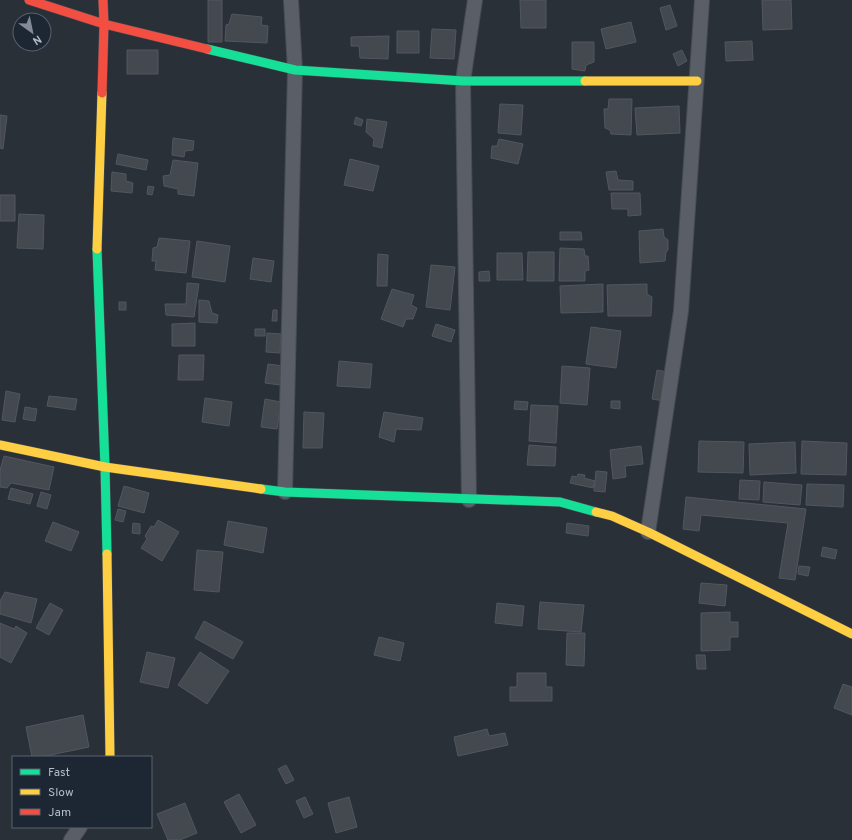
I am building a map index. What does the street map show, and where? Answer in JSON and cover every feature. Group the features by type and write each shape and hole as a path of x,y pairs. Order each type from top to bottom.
{"street":[{"path":"29,0 104,24 295,70 463,81 697,80"},
{"path":"103,0 104,24 97,244 105,467 110,756"},
{"path":"285,492 295,70 291,0"},
{"path":"469,500 463,81 475,0"},
{"path":"648,532 681,311 702,0"},
{"path":"0,445 105,467 285,492 469,500 560,502 612,516 648,532 852,634"},
{"path":"71,840 79,828"}],"building":[{"path":"208,0 222,0 222,42 208,42"},
{"path":"520,0 546,0 546,28 521,28"},
{"path":"762,0 791,0 792,29 763,30"},
{"path":"670,5 677,26 666,30 660,8"},
{"path":"232,14 262,17 261,25 268,26 267,43 225,41 226,25 229,24"},
{"path":"631,22 636,42 606,49 601,29"},
{"path":"432,29 456,30 454,59 430,58"},
{"path":"397,31 419,31 419,53 397,53"},
{"path":"389,36 388,59 360,58 359,46 351,46 351,37"},
{"path":"752,41 753,60 726,61 725,42"},
{"path":"572,42 594,42 594,62 586,65 585,71 572,69"},
{"path":"127,50 158,50 158,74 127,74"},
{"path":"682,50 687,61 678,66 673,54"},
{"path":"609,99 632,99 631,135 611,134 610,130 605,128 604,109 608,109"},
{"path":"500,104 523,105 521,135 498,133"},
{"path":"679,106 680,133 637,135 635,108"},
{"path":"0,115 7,116 3,149 0,148"},
{"path":"356,117 363,120 361,126 354,124"},
{"path":"367,119 387,122 382,148 373,146 374,139 366,132"},
{"path":"173,138 194,141 193,150 185,151 184,157 172,155"},
{"path":"499,139 523,144 518,164 491,158 492,146 497,146"},
{"path":"118,154 148,160 146,170 116,164"},
{"path":"350,159 379,166 373,191 344,185"},
{"path":"173,160 198,163 194,196 178,194 178,189 164,186 163,176 170,175"},
{"path":"616,171 618,180 633,181 633,190 609,190 606,172"},
{"path":"112,172 126,174 126,181 133,183 132,193 111,191"},
{"path":"148,186 154,187 152,195 147,194"},
{"path":"611,193 640,193 641,215 628,216 628,209 612,209"},
{"path":"0,195 15,195 15,221 0,221"},
{"path":"19,214 44,215 43,249 17,248"},
{"path":"663,229 664,237 668,240 668,250 666,252 665,261 640,263 639,231"},
{"path":"560,232 581,232 582,240 560,240"},
{"path":"159,238 190,241 186,273 155,270 156,261 152,261 153,248 157,247"},
{"path":"197,241 230,246 225,282 192,277"},
{"path":"560,248 584,249 585,256 588,256 589,270 585,271 585,281 559,281"},
{"path":"528,252 554,252 554,281 527,281"},
{"path":"497,253 522,253 523,280 497,280"},
{"path":"378,254 388,255 387,286 377,286"},
{"path":"253,258 274,261 271,282 250,279"},
{"path":"431,265 455,267 450,310 426,307"},
{"path":"489,271 490,281 479,281 479,272"},
{"path":"187,283 199,284 194,317 166,315 165,304 186,304"},
{"path":"603,284 603,312 561,313 560,286"},
{"path":"647,284 647,294 652,297 651,316 608,316 607,285"},
{"path":"392,289 414,295 411,305 417,308 413,319 406,319 403,327 381,319"},
{"path":"199,300 209,301 212,313 218,315 217,323 199,322"},
{"path":"119,302 126,302 126,310 119,310"},
{"path":"273,310 277,310 277,321 272,321"},
{"path":"195,323 195,346 172,346 172,324"},
{"path":"436,324 455,330 451,342 432,336"},
{"path":"591,327 621,331 616,368 586,364"},
{"path":"255,329 265,329 265,336 255,336"},
{"path":"267,333 281,334 280,353 266,352"},
{"path":"179,355 204,355 203,380 178,380"},
{"path":"339,361 372,364 370,388 337,386"},
{"path":"268,364 283,366 280,385 265,383"},
{"path":"562,366 590,368 587,405 560,403"},
{"path":"657,370 668,372 664,401 652,399"},
{"path":"6,391 20,394 15,422 2,420"},
{"path":"49,396 77,399 75,410 47,406"},
{"path":"205,398 232,402 229,426 202,422"},
{"path":"265,399 281,402 277,429 261,427"},
{"path":"515,401 528,402 527,410 514,409"},
{"path":"611,401 620,401 620,409 611,408"},
{"path":"531,405 558,406 556,443 529,441"},
{"path":"25,407 37,409 35,421 23,419"},
{"path":"304,412 324,413 322,448 303,448"},
{"path":"384,412 423,418 421,430 396,429 394,442 379,437"},
{"path":"699,441 744,442 743,473 698,472"},
{"path":"802,441 847,443 846,475 801,474"},
{"path":"795,442 796,473 750,475 749,444"},
{"path":"529,445 556,447 555,466 527,465"},
{"path":"641,446 643,464 625,466 626,477 613,479 610,450"},
{"path":"4,456 54,467 49,490 11,483 7,488 0,487 0,470"},
{"path":"596,471 607,472 605,492 594,491"},
{"path":"578,474 585,475 584,478 595,481 593,488 570,483 572,476 577,477"},
{"path":"740,480 760,481 759,500 739,499"},
{"path":"764,482 802,485 800,505 763,502"},
{"path":"807,484 844,485 843,507 806,505"},
{"path":"124,486 149,493 144,513 118,506"},
{"path":"11,488 33,494 30,504 8,499"},
{"path":"41,492 51,495 47,509 37,506"},
{"path":"686,497 806,509 795,580 779,578 788,523 701,515 699,531 683,529"},
{"path":"118,509 126,511 123,522 115,520"},
{"path":"158,520 179,532 162,561 141,548 147,539 145,536 151,526 154,527"},
{"path":"228,521 267,528 263,553 224,545"},
{"path":"53,522 79,532 71,551 45,541"},
{"path":"133,523 140,524 140,534 132,533"},
{"path":"567,523 589,526 588,536 566,533"},
{"path":"823,547 837,550 835,559 821,556"},
{"path":"197,550 223,552 219,592 194,590"},
{"path":"799,566 810,567 808,576 798,574"},
{"path":"701,583 727,585 725,606 699,603"},
{"path":"5,592 37,599 31,623 0,614 0,601"},
{"path":"540,602 584,605 581,632 538,629"},
{"path":"50,603 63,610 49,635 36,628"},
{"path":"497,603 524,606 522,626 495,623"},
{"path":"730,612 730,622 738,622 738,637 730,637 730,650 701,651 701,613"},
{"path":"204,621 243,642 233,659 195,638"},
{"path":"0,623 14,629 16,626 27,633 11,663 0,657"},
{"path":"567,633 585,633 584,666 566,665"},
{"path":"379,637 404,643 400,661 374,655"},
{"path":"147,652 175,658 168,688 140,682"},
{"path":"200,652 229,671 207,704 178,685"},
{"path":"696,655 705,655 706,669 697,669"},
{"path":"517,673 546,673 546,687 552,687 552,701 510,701 510,687 517,687"},
{"path":"843,684 852,687 852,715 834,708"},
{"path":"83,715 89,747 46,756 32,756 26,727"},
{"path":"487,729 489,736 505,733 508,745 458,756 454,737"},
{"path":"286,765 294,780 286,784 278,769"},
{"path":"239,794 256,825 241,833 224,802"},
{"path":"305,797 313,814 304,818 296,801"},
{"path":"349,797 357,827 336,833 328,803"},
{"path":"185,803 197,833 180,840 168,840 157,814"}],"traffic: fast":[{"path":"207,49 295,70 463,81 585,81"},
{"path":"97,249 107,554"},
{"path":"261,489 285,492 560,502 596,512"}],"traffic: slow":[{"path":"585,81 697,81"},
{"path":"97,249 102,93"},
{"path":"0,445 105,467 261,489"},
{"path":"596,512 612,516 648,532 852,634"},
{"path":"107,554 110,756"}],"traffic: jam":[{"path":"29,0 104,24 207,49"},
{"path":"102,93 104,24 103,0"}]}
